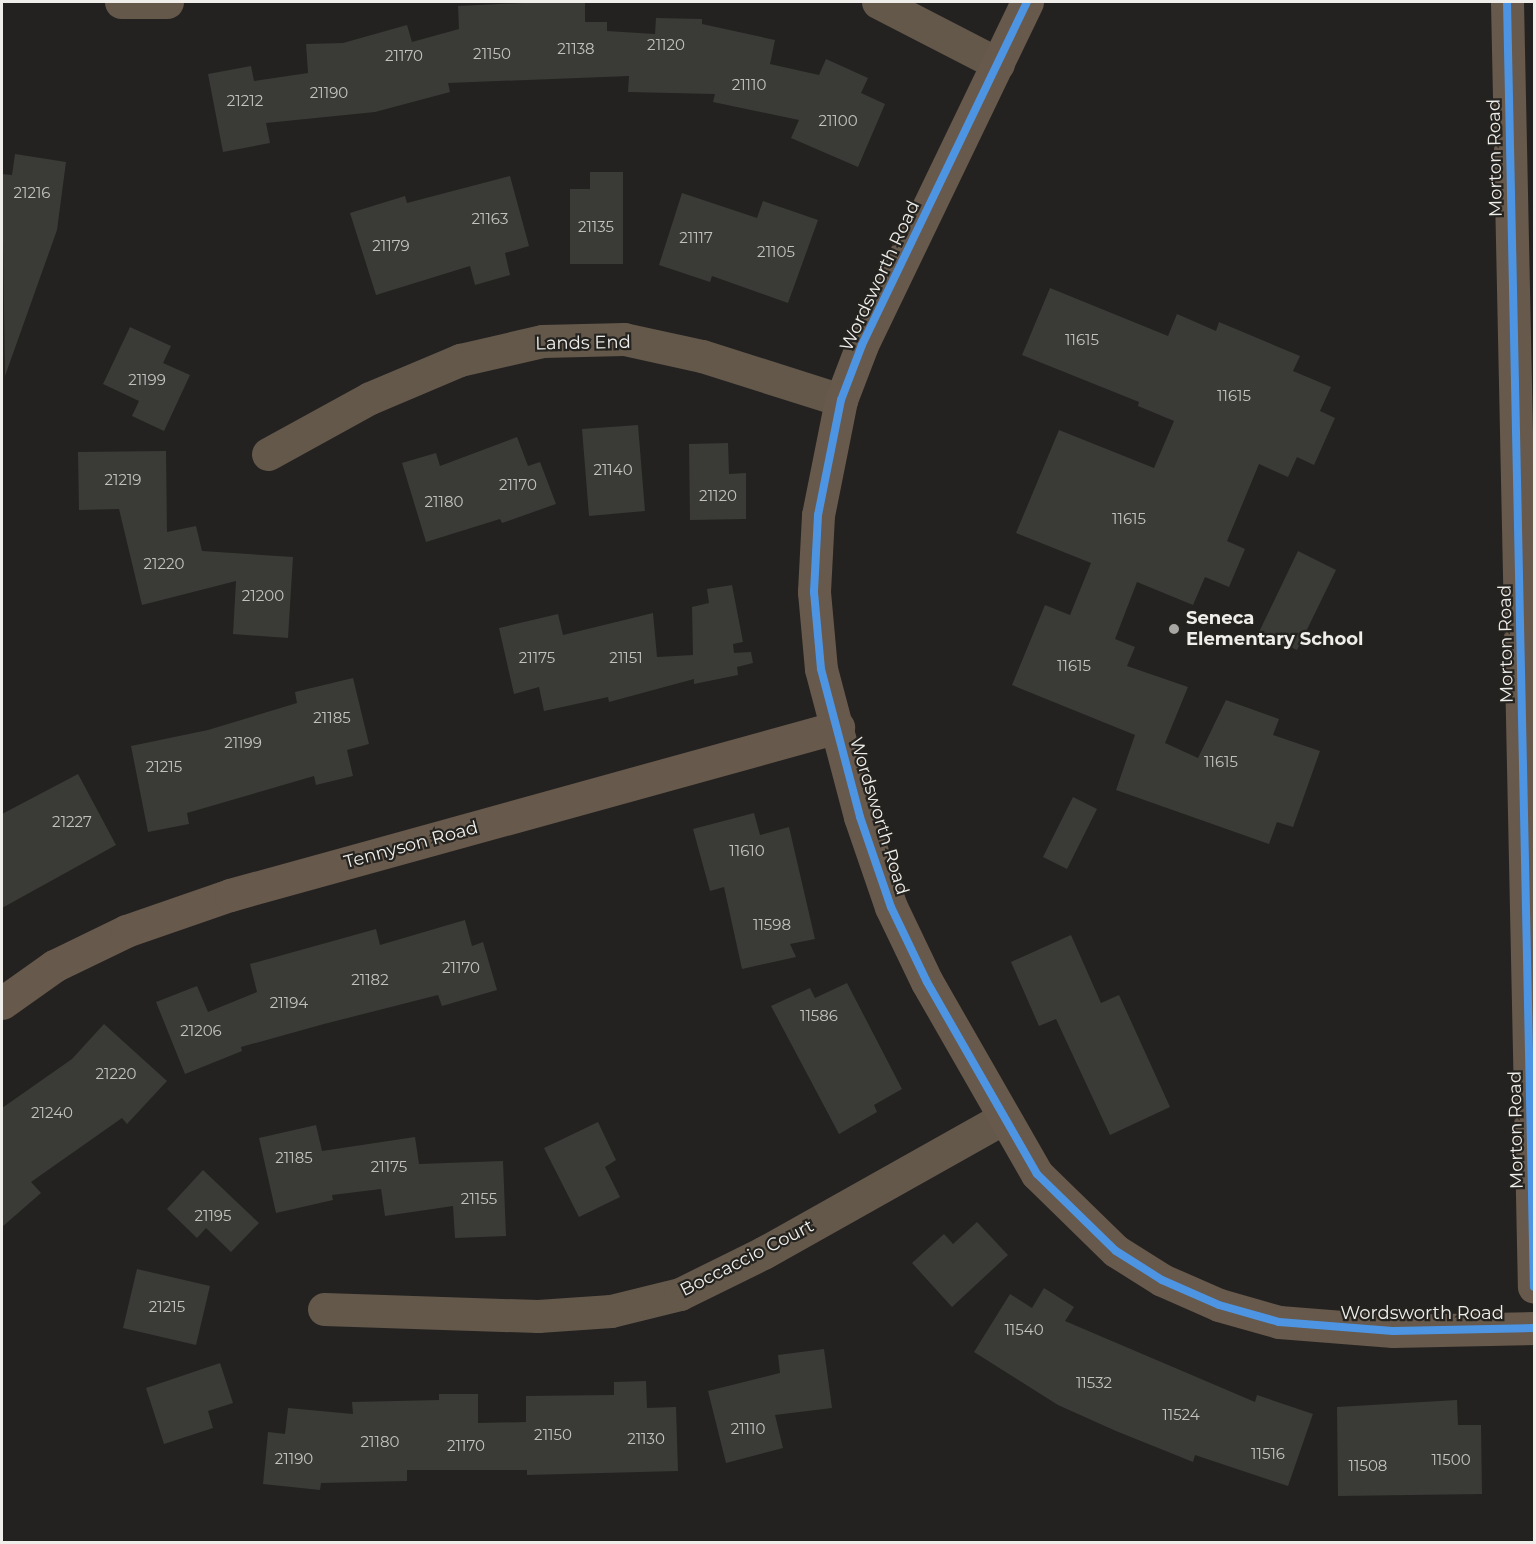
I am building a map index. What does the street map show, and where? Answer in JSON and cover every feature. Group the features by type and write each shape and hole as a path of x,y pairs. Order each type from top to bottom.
{"street":[{"path":"121,2 167,2"},
{"path":"878,2 998,64"},
{"name":"Wordsworth Road","path":"1027,2 862,345 841,400 818,515 814,592 821,669 860,817 891,907 1002,1119 1037,1174 1116,1251 1162,1280 1219,1305 1317,1328 1534,1328"},
{"name":"Morton Road","path":"1507,2 1534,1287"},
{"name":"Lands End","path":"268,454 370,398 460,360 542,341 624,339 702,356 841,400"},
{"name":"Tennyson Road","path":"2,1003 54,966 126,931 230,895 838,727"},
{"name":"Boccaccio Court","path":"324,1309 538,1316 611,1311 680,1294 763,1253 1002,1119"}],"building":[{"path":"585,2 585,22 607,22 607,31 655,34 656,18 702,19 702,24 775,40 770,64 819,75 826,59 868,78 861,93 885,104 858,167 791,138 799,120 713,102 715,94 628,92 629,76 448,83 450,92 375,112 266,123 270,143 223,152 208,74 251,66 254,81 308,73 306,44 343,43 407,25 412,42 459,29 458,6"},
{"path":"15,154 66,162 57,230 5,376 2,174 12,175"},
{"path":"590,172 623,172 623,264 570,264 570,189 590,189"},
{"path":"510,176 529,246 505,253 510,275 475,285 470,266 376,295 350,213 405,196 407,203"},
{"path":"682,193 757,218 763,201 818,220 788,303 712,276 710,282 659,265"},
{"path":"1050,288 1168,336 1177,314 1216,331 1219,322 1300,356 1293,371 1331,387 1320,411 1335,418 1314,465 1297,457 1288,477 1259,464 1227,541 1245,549 1229,587 1205,577 1193,605 1137,582 1115,639 1135,647 1127,666 1188,687 1165,743 1198,758 1226,700 1279,719 1273,735 1320,751 1293,827 1277,822 1269,844 1116,790 1135,735 1012,685 1045,605 1070,615 1091,563 1016,533 1059,430 1154,468 1174,421 1138,406 1139,402 1022,355"},
{"path":"130,327 171,346 163,363 190,375 164,431 132,416 139,401 103,384"},
{"path":"638,425 645,511 589,516 582,429"},
{"path":"517,437 528,466 540,462 556,504 502,523 500,519 426,542 402,463 436,453 440,466"},
{"path":"728,443 729,474 746,473 746,519 690,520 689,444"},
{"path":"166,451 167,532 196,526 202,551 293,557 288,638 233,634 236,581 142,605 119,509 79,510 78,452"},
{"name":"Seneca Elementary School","path":"1298,551 1336,570 1297,650 1259,632"},
{"path":"732,585 743,642 733,644 734,653 751,652 753,663 737,667 738,675 694,684 694,679 609,702 608,697 544,711 539,687 514,694 499,628 558,614 563,635 653,613 657,657 693,655 692,607 709,603 707,589"},
{"path":"353,678 369,744 347,750 353,776 316,785 314,776 187,813 189,824 148,832 131,746 208,730 297,703 295,692"},
{"path":"78,774 116,845 2,908 2,814"},
{"path":"1073,797 1097,809 1067,869 1043,857"},
{"path":"754,813 760,835 789,827 815,939 790,944 796,957 742,969 724,887 710,891 693,829"},
{"path":"465,920 472,946 483,942 497,990 442,1006 438,995 324,1024 241,1047 242,1051 185,1074 156,1002 197,986 208,1012 257,992 250,964 376,929 380,945"},
{"path":"1071,935 1101,1003 1119,995 1170,1107 1110,1135 1056,1019 1039,1026 1011,962"},
{"path":"847,983 902,1089 874,1105 877,1112 839,1134 771,1006 810,988 815,998"},
{"path":"104,1024 167,1081 127,1124 122,1118 31,1182 41,1193 2,1227 2,1108 72,1059"},
{"path":"598,1122 616,1160 605,1167 620,1197 579,1217 544,1148"},
{"path":"316,1125 322,1151 415,1137 419,1164 503,1161 506,1236 455,1238 453,1206 385,1216 381,1189 332,1195 333,1200 276,1213 259,1138"},
{"path":"203,1170 259,1223 231,1252 206,1228 197,1238 167,1209"},
{"path":"977,1222 1008,1255 952,1307 912,1263 944,1234 953,1244"},
{"path":"137,1269 210,1286 196,1345 123,1328"},
{"path":"1044,1288 1074,1307 1065,1321 1255,1402 1257,1395 1313,1414 1288,1486 1195,1455 1193,1462 1116,1431 1058,1405 974,1352 1010,1294 1032,1308"},
{"path":"824,1349 832,1408 775,1415 783,1448 726,1463 708,1391 780,1373 778,1355"},
{"path":"220,1363 233,1403 208,1411 213,1428 164,1444 146,1388"},
{"path":"646,1381 647,1408 676,1407 678,1471 527,1475 527,1470 407,1470 407,1481 321,1483 320,1490 263,1484 268,1432 285,1434 288,1408 353,1414 352,1402 439,1400 439,1394 478,1394 478,1423 526,1422 526,1396 614,1395 614,1382"},
{"path":"1457,1400 1458,1425 1481,1425 1482,1494 1338,1496 1337,1407"}],"cycle path":[{"path":"1027,2 862,345 841,400 818,515 814,592 821,669 860,817 891,907 927,982 1037,1174 1116,1251 1162,1280 1219,1305 1279,1322 1393,1331 1534,1328"},
{"path":"1507,2 1534,1287"}],"place":[{"name":"Seneca Elementary School","path":"1174,629"}]}
